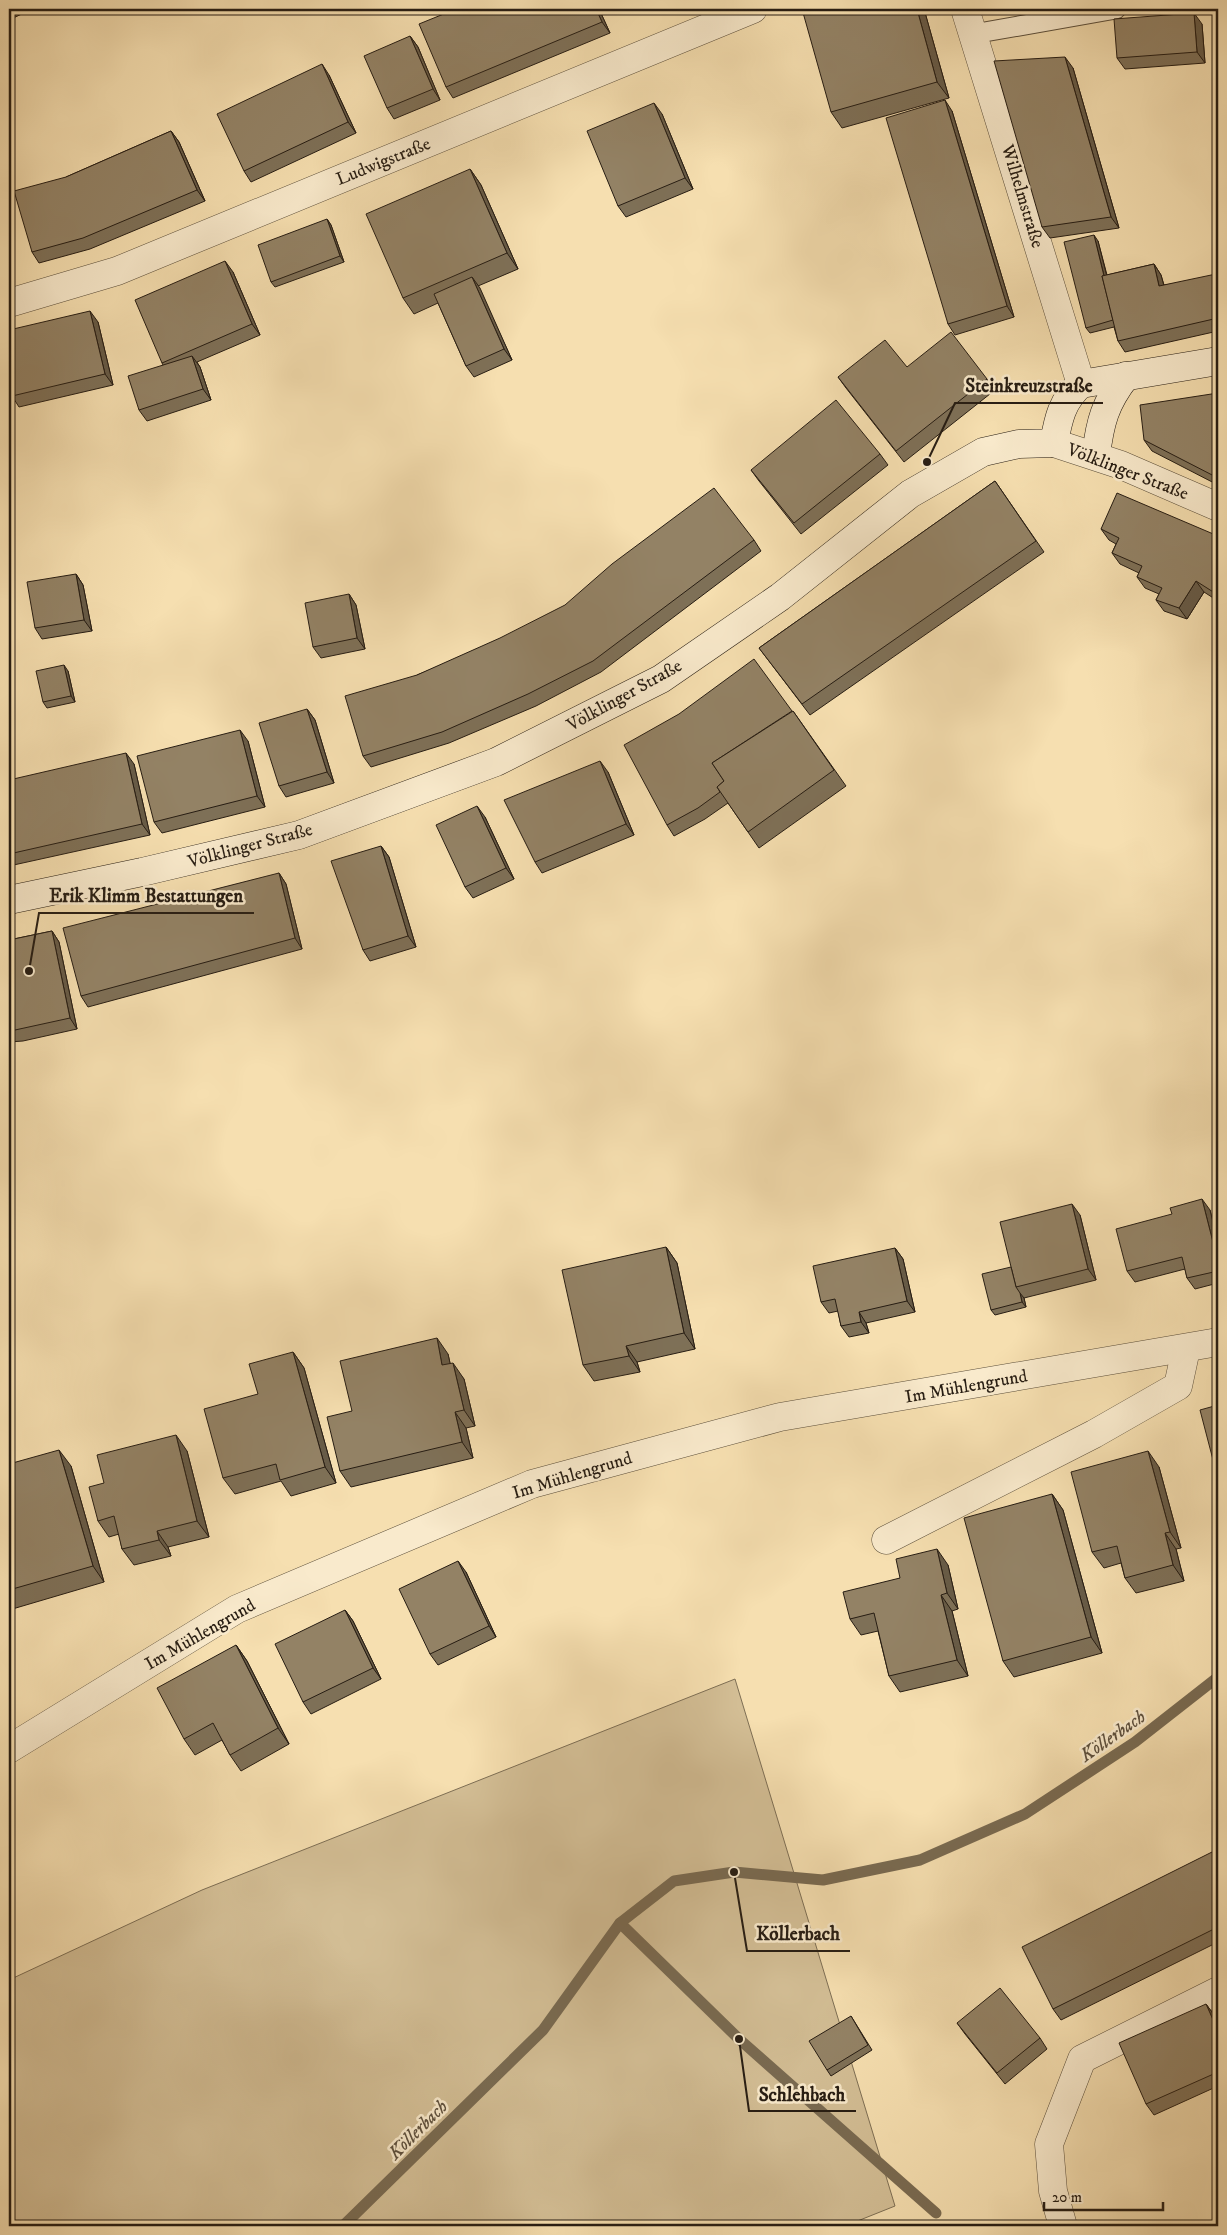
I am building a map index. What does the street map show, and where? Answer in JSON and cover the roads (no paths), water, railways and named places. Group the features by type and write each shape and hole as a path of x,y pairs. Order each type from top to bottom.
{"street":[{"name":"Ludwigstraße","path":"9,303 117,271 753,9"},
{"name":"Wilhelmstraße","path":"969,21 1081,384"},
{"path":"1054,443 1064,402 1071,392 1081,384 1218,360"},
{"path":"1096,455 1104,411 1126,376"},
{"name":"Völklinger Straße","path":"9,900 142,872 299,835 496,762 661,679 780,597 910,494 984,452 1020,444 1054,443 1096,455 1218,508"},
{"name":"Im Mühlengrund","path":"9,1749 237,1609 532,1484 780,1417 1218,1342"},
{"path":"886,1540 1094,1434 1178,1386 1186,1349"},
{"path":"1064,2226 1053,2191 1049,2144 1082,2059 1218,1991"}],"lane":[{"path":"969,21 1116,9"}],"waterway":[{"name":"Köllerbach","path":"343,2226 543,2030 620,1923 674,1881 734,1872 823,1880 920,1860 1025,1814 1135,1742 1218,1677"},
{"path":"620,1923 739,2039 936,2213"}],"place":[{"name":"Steinkreuzstraße","path":"927,462"},
{"name":"Erik Klimm Bestattungen","path":"29,971"},
{"name":"Köllerbach","path":"734,1872"},
{"name":"Schlehbach","path":"739,2039"}]}
